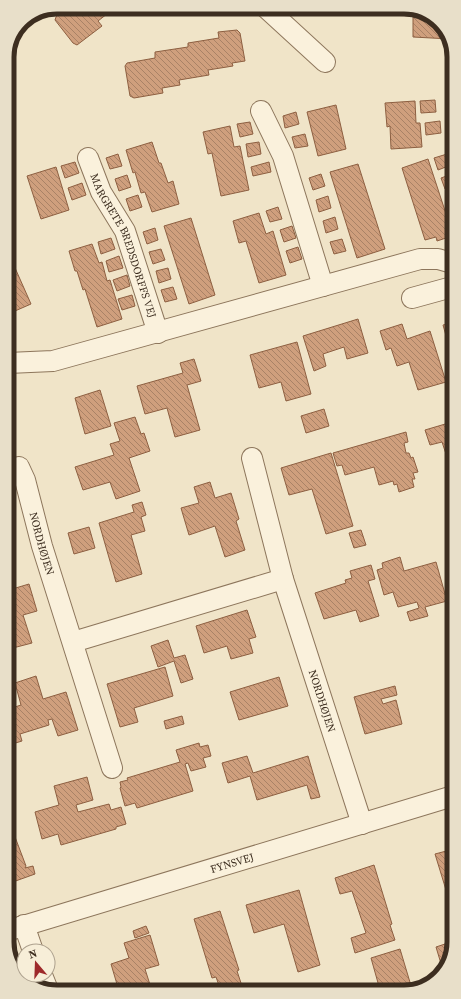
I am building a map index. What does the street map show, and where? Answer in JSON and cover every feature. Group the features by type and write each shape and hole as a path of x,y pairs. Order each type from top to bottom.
{"street":[{"path":"273,14 325,62"},
{"path":"261,111 283,156 323,286"},
{"name":"MARGRETE BREDSDORFFS VEJ","path":"88,158 101,192 125,231 158,333"},
{"name":"MARGRETE BREDSDORFFS VEJ","path":"14,363 53,361 420,259 438,259 447,262"},
{"path":"412,298 447,288"},
{"name":"NORDHØJEN","path":"252,458 283,579 362,824"},
{"name":"NORDHØJEN","path":"20,467 25,480 42,546 112,768"},
{"path":"73,642 283,579"},
{"name":"FYNSVEJ","path":"17,928 447,798"},
{"path":"17,928 27,943"}],"building":[{"path":"60,14 107,14 98,21 102,26 77,45 73,43 55,20"},
{"path":"407,14 420,17 430,23 443,39 413,37 413,16 386,15"},
{"path":"237,30 240,33 245,61 232,63 233,66 208,70 209,75 179,80 180,85 162,88 163,93 134,98 130,96 125,66 127,63 155,58 155,52 188,47 188,43 219,38 218,32"},
{"path":"435,100 436,112 421,113 420,101"},
{"path":"415,101 416,123 420,123 422,147 391,149 390,126 387,127 385,103"},
{"path":"336,105 346,149 318,156 307,112"},
{"path":"296,112 299,124 285,128 283,116"},
{"path":"440,121 441,133 426,135 425,123"},
{"path":"250,122 253,134 240,137 237,124"},
{"path":"230,126 234,147 240,146 249,190 221,196 212,153 208,154 203,132"},
{"path":"305,134 308,146 295,148 292,137"},
{"path":"152,142 168,183 173,181 179,204 152,212 145,192 141,193 135,172 133,173 126,150"},
{"path":"259,142 261,154 248,157 246,144"},
{"path":"118,154 122,166 110,169 106,158"},
{"path":"447,154 447,167 438,170 434,158"},
{"path":"428,159 447,217 447,238 437,241 436,237 425,240 402,168"},
{"path":"75,162 79,173 65,178 61,166"},
{"path":"269,162 271,172 253,176 251,167"},
{"path":"358,164 385,249 357,258 330,172"},
{"path":"56,167 69,210 41,219 27,176"},
{"path":"321,174 325,186 313,190 309,178"},
{"path":"127,175 131,187 119,191 115,179"},
{"path":"447,176 447,188 445,189 441,178"},
{"path":"82,183 86,195 72,200 68,188"},
{"path":"138,195 142,207 130,211 126,199"},
{"path":"328,196 331,208 319,212 316,200"},
{"path":"278,207 282,219 270,222 266,211"},
{"path":"259,213 266,234 273,231 286,275 259,283 246,241 239,243 233,221"},
{"path":"335,217 338,229 326,233 323,221"},
{"path":"191,218 215,295 189,304 164,226"},
{"path":"292,226 296,238 284,242 280,230"},
{"path":"155,228 158,240 147,244 143,232"},
{"path":"111,238 115,249 101,254 98,242"},
{"path":"342,239 346,251 334,254 330,242"},
{"path":"92,244 99,263 102,262 107,281 110,280 122,319 97,327 85,289 83,290 69,251"},
{"path":"298,247 302,259 290,263 286,251"},
{"path":"161,249 165,260 153,264 149,252"},
{"path":"119,256 123,268 109,272 106,261"},
{"path":"14,266 31,304 14,311"},
{"path":"168,268 171,279 159,283 156,271"},
{"path":"127,275 130,286 117,291 113,280"},
{"path":"173,287 177,299 165,302 161,290"},
{"path":"132,295 135,306 122,310 118,299"},
{"path":"358,319 368,353 347,359 344,347 323,354 326,366 314,371 303,336"},
{"path":"402,324 407,339 430,331 446,382 418,390 409,362 397,366 391,348 386,350 380,331"},
{"path":"447,324 447,339 443,325"},
{"path":"297,342 311,394 286,401 281,382 259,388 250,355"},
{"path":"194,359 201,381 187,385 200,430 175,437 167,408 145,414 137,386 183,373 180,363"},
{"path":"100,390 111,426 85,434 75,398"},
{"path":"324,409 329,426 306,433 301,416"},
{"path":"135,417 141,434 144,433 150,451 129,458 140,491 116,499 110,482 83,490 75,467 114,455 110,444 120,441 114,423"},
{"path":"447,423 447,457 442,442 430,445 425,430"},
{"path":"406,432 408,442 404,443 406,453 409,453 411,458 413,457 418,472 413,473 415,479 412,479 414,487 399,492 397,484 394,485 393,481 379,485 374,467 345,475 342,465 337,466 333,453"},
{"path":"331,453 353,526 326,534 312,489 289,495 281,468"},
{"path":"210,482 215,498 231,493 239,519 236,521 245,550 225,557 215,526 189,535 181,508 199,503 194,487"},
{"path":"142,502 146,515 141,517 145,531 131,535 142,574 116,582 99,523 134,512 132,505"},
{"path":"89,527 95,548 74,554 68,533"},
{"path":"361,530 366,545 354,548 349,533"},
{"path":"400,557 404,571 436,562 447,601 425,607 428,616 410,621 407,612 419,608 417,602 398,607 393,592 384,595 377,570 383,568 382,563"},
{"path":"371,565 375,579 368,581 379,616 360,622 356,610 324,619 315,593 346,583 345,580 352,578 350,571"},
{"path":"29,584 37,611 23,615 32,643 14,648 14,588"},
{"path":"247,610 256,637 249,639 253,653 231,659 227,646 204,653 196,626"},
{"path":"168,640 174,658 185,655 193,679 181,683 174,661 158,667 151,646"},
{"path":"165,667 173,696 134,708 138,722 120,727 107,684"},
{"path":"36,676 43,699 66,692 78,730 58,736 52,719 48,720 49,725 20,734 22,741 14,743 14,707 21,705 15,683"},
{"path":"279,677 288,706 239,720 230,692"},
{"path":"395,686 397,695 381,699 383,704 396,700 402,724 365,734 354,697"},
{"path":"182,716 184,724 166,729 164,721"},
{"path":"199,743 200,747 208,745 211,756 203,758 206,767 191,771 188,763 185,764 193,791 137,808 135,803 125,806 120,788 120,782 128,780 127,778 180,762 176,750"},
{"path":"247,756 253,773 308,756 320,797 311,799 307,785 257,800 250,776 228,783 222,763"},
{"path":"87,777 93,800 76,805 78,812 109,804 111,810 121,807 126,824 116,827 116,829 61,845 58,834 42,839 35,812 59,805 54,786"},
{"path":"14,834 26,866 25,868 33,866 35,874 14,882"},
{"path":"447,851 447,893 435,854"},
{"path":"374,865 392,924 390,925 395,940 355,953 351,938 366,933 352,891 340,894 335,878"},
{"path":"299,890 320,965 298,972 284,924 254,933 246,905"},
{"path":"220,911 239,970 237,971 242,985 219,985 216,977 212,978 194,919"},
{"path":"146,926 149,933 135,938 133,931"},
{"path":"150,935 159,965 145,969 150,985 117,985 111,964 129,958 124,943"},
{"path":"447,943 446,953 441,964 436,947"},
{"path":"400,949 411,985 379,985 371,958"}]}
